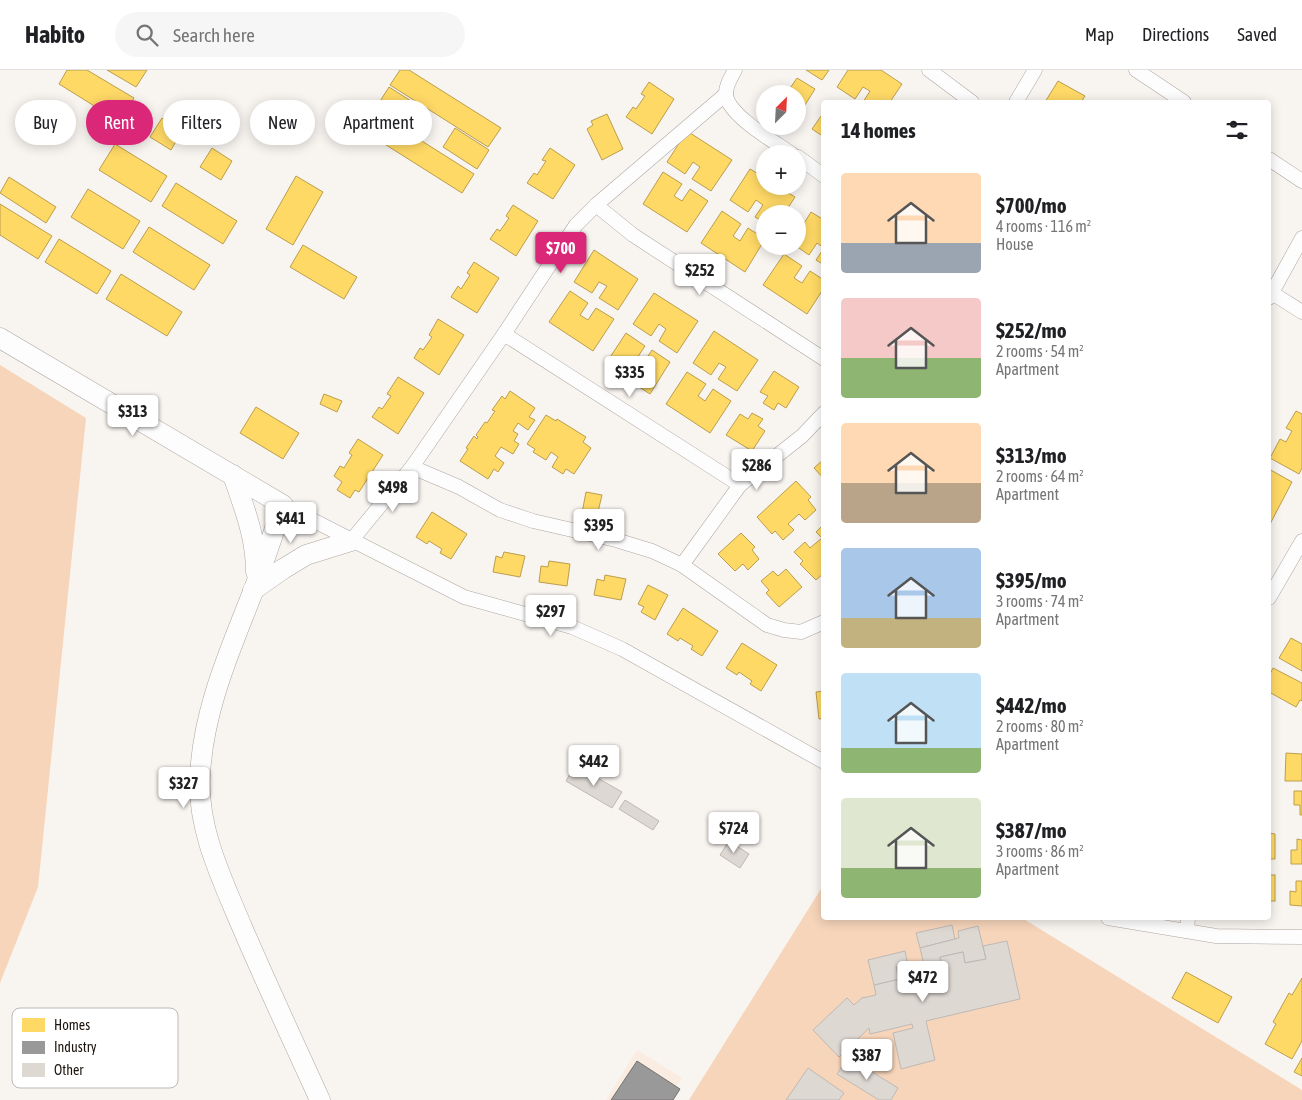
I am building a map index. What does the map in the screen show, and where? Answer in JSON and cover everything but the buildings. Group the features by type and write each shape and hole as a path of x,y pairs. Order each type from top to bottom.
{"street":[{"path":"254,587 306,555 351,541 412,467 504,334 576,225 596,205 726,94 730,79 735,70"},
{"path":"928,70 969,100"},
{"path":"1017,100 1035,70"},
{"path":"1136,70 1181,100"},
{"path":"726,94 732,109 746,122 779,145"},
{"path":"1271,160 1302,181"},
{"path":"806,163 821,174"},
{"path":"596,205 633,235 821,357"},
{"path":"1271,294 1302,238"},
{"path":"1271,296 1302,312"},
{"path":"504,334 740,486"},
{"path":"0,338 283,505 351,541 464,597 572,627 622,649 821,760"},
{"path":"682,565 740,486 802,436 821,416"},
{"path":"412,467 458,487 500,510 533,522 616,540 652,551 682,565 767,625 801,632 821,623"},
{"path":"233,475 247,512 256,552 254,587"},
{"path":"283,505 254,587 225,660 203,743 200,777 202,816 221,877 258,965 320,1100"},
{"path":"1271,595 1302,541"},
{"path":"1135,920 1188,924 1216,936 1302,937"}],"shaded area":[{"path":"0,365 86,418 38,887 0,983"},
{"path":"821,889 821,920 1025,920 1302,1090 1302,1100 689,1100"},
{"path":"637,1050 682,1078 668,1100 606,1100"}]}
